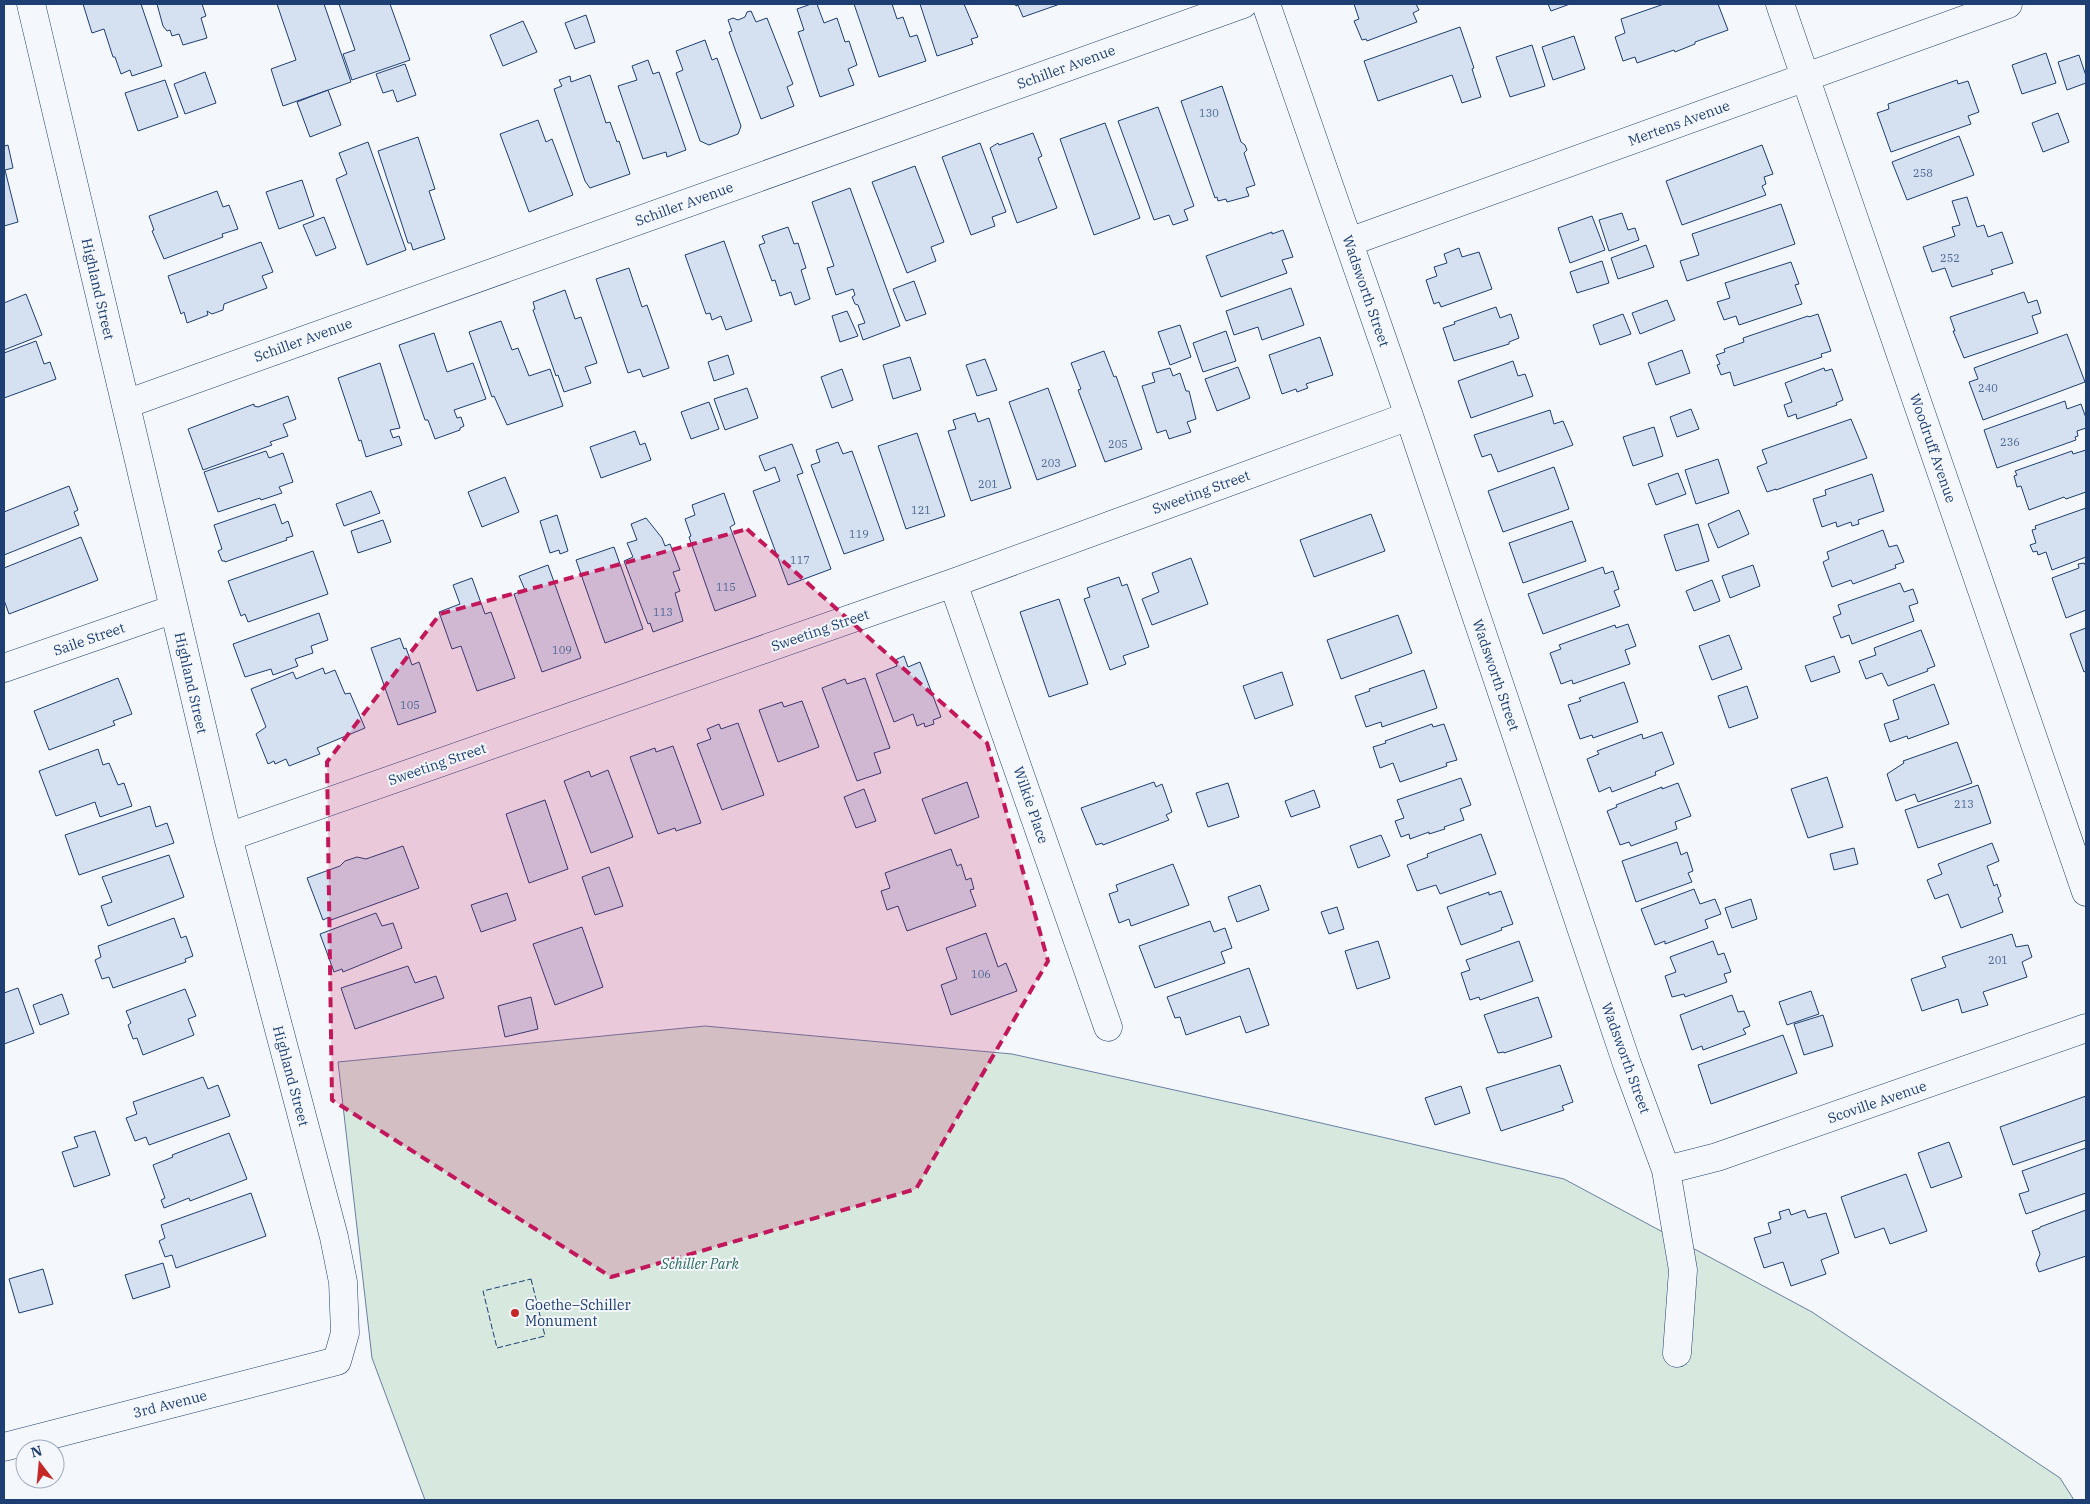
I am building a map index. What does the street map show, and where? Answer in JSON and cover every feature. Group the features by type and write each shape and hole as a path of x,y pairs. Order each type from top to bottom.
{"street":[{"name":"Highland Street","path":"31,4 228,837 334,1238 343,1282 345,1333 337,1361"},
{"name":"Schiller Avenue","path":"126,404 1243,4"},
{"name":"Wadsworth Street","path":"1266,4 1409,416 1626,1064 1666,1170 1683,1270 1677,1353"},
{"name":"Woodruff Avenue","path":"1780,4 2086,892"},
{"name":"Mertens Avenue","path":"1349,242 2008,4"},
{"name":"Sweeting Street","path":"228,837 953,583 1409,416"},
{"name":"Wilkie Place","path":"953,583 1108,1027"},
{"name":"Saile Street","path":"4,668 174,610"},
{"name":"Scoville Avenue","path":"1666,1170 1718,1157 2086,1028"},
{"name":"3rd Avenue","path":"4,1447 337,1361"}],"highlighted area":[{"path":"747,529 987,743 1048,961 916,1189 611,1277 332,1100 327,762 440,614"}],"green space":[{"name":"Schiller Park","path":"705,1026 1012,1054 1564,1179 1812,1312 2060,1478 2074,1500 425,1500 372,1358 338,1062"}],"building":[{"path":"83,4 141,4 162,66 132,76 130,70 121,74 104,29 92,33"},
{"path":"157,4 202,4 206,16 201,18 207,38 183,45 179,34 172,36 170,30 167,31 163,26"},
{"path":"277,4 324,4 351,82 283,106 271,69 296,60"},
{"path":"339,4 390,4 410,60 352,80 343,54 355,50"},
{"path":"817,4 824,23 837,18 845,42 849,41 857,65 848,69 854,85 820,97 798,32 804,30 797,9"},
{"path":"854,4 892,4 897,19 903,17 910,37 917,35 926,61 879,77"},
{"path":"920,4 964,4 978,37 971,39 973,44 937,56"},
{"path":"1015,4 1060,4 1023,17 1018,5 1016,6"},
{"path":"1354,4 1416,4 1419,10 1413,13 1417,22 1367,41 1366,39 1362,40 1354,21 1359,19"},
{"path":"1548,4 1570,4 1551,11"},
{"path":"1664,4 1718,4 1728,30 1695,42 1695,44 1675,52 1674,50 1637,63 1635,57 1623,61 1615,37 1625,33 1621,19"},
{"path":"751,11 756,22 767,18 793,84 787,87 794,106 761,119 729,32 732,31 728,20 733,18 738,20 745,17 747,12"},
{"path":"586,15 595,42 575,49 565,23"},
{"path":"523,21 537,52 503,66 490,35"},
{"path":"1460,27 1474,68 1472,69 1481,97 1462,103 1452,75 1378,101 1364,61"},
{"path":"1574,36 1585,69 1553,80 1542,47"},
{"path":"705,40 712,60 717,58 741,126 738,134 709,145 700,141 676,73 683,70 676,51"},
{"path":"1532,45 1545,86 1510,97 1496,57"},
{"path":"2046,53 2056,83 2022,94 2012,65"},
{"path":"2079,55 2086,76 2086,83 2067,90 2058,62"},
{"path":"648,60 653,74 659,72 686,150 667,157 666,152 643,159 618,86 637,80 632,66"},
{"path":"405,64 416,95 397,102 393,90 383,93 376,74"},
{"path":"205,72 216,103 185,114 174,84"},
{"path":"590,75 606,123 610,122 617,142 619,141 630,174 590,188 585,181 554,89 562,86 559,80 570,76 571,82"},
{"path":"165,80 178,117 138,131 125,93"},
{"path":"1957,80 1958,84 1968,81 1979,112 1968,116 1971,124 1891,152 1877,113 1889,109 1888,104"},
{"path":"1222,86 1241,142 1247,150 1244,153 1255,185 1246,188 1249,196 1227,202 1226,199 1218,201 1217,197 1215,198 1181,101"},
{"path":"328,90 341,125 310,137 297,102"},
{"path":"1158,107 1194,206 1184,210 1188,220 1173,225 1169,215 1154,220 1118,121"},
{"path":"2058,113 2069,142 2043,152 2032,123"},
{"path":"538,120 546,142 552,139 573,195 529,212 500,134"},
{"path":"1105,123 1140,218 1094,235 1060,139"},
{"path":"1033,133 1042,156 1038,158 1057,208 1017,223 990,148 998,143 999,145"},
{"path":"1959,136 1974,175 1907,200 1892,162"},
{"path":"418,137 435,189 429,191 445,239 413,250 411,243 408,243 378,151"},
{"path":"368,142 406,250 367,265 336,179 347,174 339,153"},
{"path":"4,143 5,146 8,145 13,168 5,170 18,222 4,226"},
{"path":"980,143 1006,212 992,217 995,226 971,235 942,157"},
{"path":"1762,145 1773,174 1764,177 1766,184 1762,186 1766,195 1682,225 1666,181"},
{"path":"915,166 944,242 931,247 936,261 907,273 872,182"},
{"path":"302,180 314,216 279,229 266,192"},
{"path":"850,188 900,326 863,340 858,325 865,323 858,305 855,304 852,297 855,295 853,289 836,295 827,268 834,266 812,202"},
{"path":"217,191 223,207 229,205 238,229 222,234 223,237 164,259 152,231 154,230 149,216"},
{"path":"1967,197 1977,227 1984,225 1988,237 2002,232 2013,263 1991,270 1993,274 1952,287 1945,268 1932,272 1923,247 1955,236 1952,227 1960,225 1952,201"},
{"path":"1781,204 1795,244 1687,281 1680,261 1699,255 1692,234"},
{"path":"1622,213 1628,230 1635,228 1639,240 1609,251 1599,220"},
{"path":"1592,216 1605,250 1570,263 1558,228"},
{"path":"324,217 336,248 316,256 303,225"},
{"path":"788,227 794,244 798,243 806,268 801,270 810,299 795,305 791,292 780,296 775,280 772,281 759,245 765,243 762,236"},
{"path":"1283,230 1293,257 1282,260 1287,273 1221,297 1206,256 1272,232 1272,234"},
{"path":"724,241 752,321 726,330 721,316 712,320 710,313 706,314 685,255"},
{"path":"261,242 273,272 262,276 267,288 224,304 223,310 212,314 207,311 208,315 187,323 184,312 181,314 168,276"},
{"path":"1646,245 1654,267 1618,279 1611,258"},
{"path":"1459,248 1462,257 1479,252 1492,289 1441,307 1439,302 1434,304 1426,280 1437,276 1434,267 1447,263 1444,254"},
{"path":"1602,261 1609,283 1577,293 1570,272"},
{"path":"1791,262 1799,284 1795,285 1802,304 1739,325 1736,316 1724,320 1717,302 1730,298 1725,283"},
{"path":"629,268 642,307 647,305 669,368 643,377 640,369 628,373 596,279"},
{"path":"914,281 926,314 906,321 893,289"},
{"path":"1291,288 1304,325 1262,340 1258,327 1234,335 1226,311"},
{"path":"565,290 575,319 581,317 597,363 585,367 591,383 564,392 558,375 556,376 533,310 535,309 533,302"},
{"path":"2024,292 2028,303 2037,300 2041,313 2032,316 2038,333 1964,358 1953,331 1955,331 1950,317"},
{"path":"26,294 42,335 4,350 4,303"},
{"path":"1667,300 1675,320 1640,334 1632,313"},
{"path":"1496,307 1500,318 1511,314 1519,338 1509,342 1509,344 1454,361 1443,328 1455,324 1454,322"},
{"path":"847,311 858,336 840,342 832,316"},
{"path":"1623,314 1631,334 1600,345 1593,325"},
{"path":"1818,314 1831,351 1821,354 1822,357 1734,386 1730,372 1721,375 1717,365 1720,364 1716,355 1725,352 1724,349 1744,342 1743,338"},
{"path":"501,321 512,350 518,348 529,376 550,369 563,406 507,425 494,396 492,397 469,332"},
{"path":"1180,325 1191,357 1170,365 1158,332"},
{"path":"1226,331 1236,361 1203,372 1193,343"},
{"path":"434,333 447,372 473,363 486,399 454,410 457,418 461,417 464,426 460,430 435,439 428,420 425,420 399,345"},
{"path":"2067,334 2085,382 1983,420 1969,382 1978,379 1974,368"},
{"path":"1320,337 1333,375 1306,384 1308,388 1297,392 1296,389 1282,394 1269,355"},
{"path":"36,341 44,364 50,362 56,379 4,398 4,353"},
{"path":"1682,350 1690,373 1656,385 1648,363"},
{"path":"1104,351 1114,377 1116,376 1142,449 1105,462 1078,390 1081,389 1071,363"},
{"path":"728,355 734,374 714,381 708,362"},
{"path":"910,357 921,390 893,399 883,365"},
{"path":"985,359 997,390 977,396 966,365"},
{"path":"1513,361 1518,376 1525,374 1533,396 1471,418 1458,381"},
{"path":"380,363 400,428 390,430 393,438 399,436 402,445 366,457 338,378"},
{"path":"1238,367 1250,398 1217,411 1205,379"},
{"path":"1170,368 1173,376 1180,373 1186,391 1189,391 1196,419 1187,422 1191,432 1169,439 1166,430 1157,433 1142,386 1155,382 1152,373"},
{"path":"1824,368 1825,371 1832,369 1843,400 1836,403 1837,405 1797,419 1796,414 1788,417 1784,405 1792,402 1785,383"},
{"path":"842,369 853,400 832,408 821,377"},
{"path":"747,388 758,418 725,430 714,399"},
{"path":"1048,388 1076,466 1037,480 1009,402"},
{"path":"288,396 296,419 283,424 288,436 270,442 272,445 203,470 188,429 254,404 254,406 258,407"},
{"path":"2065,401 2067,409 2081,404 2086,418 2086,428 2077,431 2078,436 2075,437 2076,440 1997,468 1984,430"},
{"path":"709,402 719,429 691,439 681,412"},
{"path":"1691,409 1699,429 1677,437 1670,417"},
{"path":"1550,410 1554,424 1563,421 1573,445 1498,472 1491,454 1482,457 1474,435"},
{"path":"975,413 978,422 989,418 1011,488 971,501 948,431 956,429 953,420"},
{"path":"1851,419 1867,458 1767,492 1757,467 1767,463 1762,450"},
{"path":"1654,427 1663,456 1633,466 1623,437"},
{"path":"635,431 640,445 645,443 651,460 601,478 590,447"},
{"path":"917,433 945,516 906,529 878,446"},
{"path":"838,442 843,454 852,451 884,540 844,554 811,465 820,462 816,450"},
{"path":"792,444 803,473 797,475 831,569 788,585 753,491 780,481 775,467 765,471 759,456"},
{"path":"2086,450 2086,492 2066,499 2064,497 2029,510 2021,486 2017,487 2014,476 2017,475 2015,471 2072,451 2073,454"},
{"path":"266,451 269,458 283,453 293,482 279,487 282,493 218,512 204,472"},
{"path":"1718,459 1729,493 1696,504 1685,470"},
{"path":"1554,467 1569,509 1503,532 1488,491"},
{"path":"1678,473 1686,494 1656,505 1648,484"},
{"path":"1872,474 1884,511 1858,520 1859,524 1852,526 1851,522 1837,527 1836,522 1822,527 1813,499 1826,495 1825,490"},
{"path":"505,477 519,512 482,527 468,492"},
{"path":"69,486 78,510 74,512 79,525 4,555 4,512"},
{"path":"371,491 380,513 344,526 336,504"},
{"path":"724,493 735,524 730,527 756,596 715,611 689,537 691,536 685,519 695,515 692,505"},
{"path":"275,504 282,524 288,521 293,536 286,538 287,540 225,562 222,561 218,551 222,549 214,525"},
{"path":"2086,508 2086,557 2052,570 2046,552 2038,555 2037,551 2033,552 2030,545 2036,543 2032,530 2036,529 2035,526"},
{"path":"1739,510 1749,534 1718,548 1708,524"},
{"path":"1371,514 1385,551 1314,577 1300,540"},
{"path":"557,515 568,551 560,554 559,550 550,553 540,521"},
{"path":"646,518 662,538 665,546 670,544 680,570 673,572 680,591 675,593 683,621 653,632 650,623 648,624 624,561 633,557 627,543 637,540 631,524"},
{"path":"383,520 391,542 358,553 351,531"},
{"path":"1572,521 1586,561 1523,583 1509,543"},
{"path":"1698,524 1709,561 1676,571 1664,535"},
{"path":"1883,530 1889,547 1897,545 1904,562 1895,565 1896,568 1853,584 1851,580 1832,587 1823,562 1829,559 1827,552"},
{"path":"81,537 98,580 9,614 4,600 4,568"},
{"path":"614,547 643,629 605,643 576,560"},
{"path":"313,551 328,594 248,622 245,614 241,616 228,581"},
{"path":"1191,558 1208,604 1152,625 1142,599 1159,592 1152,573"},
{"path":"2084,563 2086,566 2086,610 2066,618 2052,578 2079,568 2078,564"},
{"path":"548,565 581,658 542,672 514,594 525,590 519,576"},
{"path":"1753,565 1760,586 1730,598 1722,576"},
{"path":"1603,567 1605,574 1613,571 1619,589 1614,591 1620,606 1543,634 1528,594"},
{"path":"1119,577 1122,586 1127,584 1149,647 1123,656 1126,664 1110,670 1084,599 1090,597 1087,588"},
{"path":"472,578 485,614 491,612 515,678 477,691 461,646 452,649 439,612 460,604 453,585"},
{"path":"1712,580 1720,601 1694,611 1686,591"},
{"path":"1900,583 1904,592 1913,589 1918,603 1909,606 1914,621 1852,644 1849,635 1841,638 1833,617 1841,614 1838,605"},
{"path":"1059,599 1088,684 1049,697 1020,612"},
{"path":"319,613 328,640 311,646 313,653 295,659 298,666 273,675 271,669 245,677 233,644"},
{"path":"1398,615 1412,653 1341,679 1327,640"},
{"path":"1628,624 1636,646 1625,650 1630,664 1573,684 1572,680 1561,684 1550,653 1561,649 1559,645 1615,625 1616,628"},
{"path":"2086,628 2086,671 2084,672 2070,634"},
{"path":"1921,630 1935,666 1927,669 1928,671 1888,686 1882,673 1866,679 1859,661 1876,655 1874,648"},
{"path":"1729,635 1742,669 1712,680 1699,646"},
{"path":"400,638 412,665 419,662 436,712 398,725 371,648"},
{"path":"904,656 908,667 920,662 941,717 933,720 934,724 925,727 924,723 917,726 913,714 894,722 876,674 897,666 895,660"},
{"path":"1834,656 1840,672 1811,682 1805,666"},
{"path":"323,668 325,674 335,670 345,694 350,693 365,728 317,748 320,754 289,766 286,759 275,764 274,761 268,764 256,734 266,727 251,689 293,672 296,679"},
{"path":"1424,670 1437,708 1382,727 1381,722 1366,727 1355,696 1370,691 1369,689"},
{"path":"1282,672 1293,705 1255,719 1243,686"},
{"path":"118,678 132,714 113,721 115,725 49,750 34,711"},
{"path":"865,678 890,748 874,753 881,773 857,781 822,688 845,679 847,684"},
{"path":"1624,682 1638,722 1593,738 1592,735 1580,739 1568,705 1581,701 1579,698"},
{"path":"1934,684 1949,724 1908,739 1907,736 1890,742 1884,724 1899,719 1893,700"},
{"path":"1747,686 1758,718 1729,728 1718,696"},
{"path":"802,701 819,747 778,762 759,710 782,702 784,707"},
{"path":"738,723 764,795 722,810 697,744 711,739 707,729 719,724 721,729"},
{"path":"1432,724 1433,727 1444,724 1457,760 1446,763 1447,766 1400,782 1393,763 1380,768 1373,747"},
{"path":"1662,732 1674,764 1655,772 1656,775 1612,792 1610,787 1599,792 1587,759 1599,754 1597,751 1642,734 1643,739"},
{"path":"1957,742 1972,783 1918,802 1915,794 1896,801 1887,774 1904,763 1903,761"},
{"path":"673,746 701,823 676,831 675,828 658,834 630,757 655,748 656,752"},
{"path":"98,749 103,765 109,763 118,785 124,783 132,806 100,817 95,802 56,816 39,771"},
{"path":"608,770 633,837 591,853 564,781 589,771 591,777"},
{"path":"1827,777 1843,827 1808,838 1791,789"},
{"path":"1461,778 1471,805 1460,809 1464,820 1429,834 1429,832 1410,839 1409,834 1401,837 1395,821 1404,818 1397,800"},
{"path":"967,782 979,817 935,834 922,799"},
{"path":"1154,782 1156,787 1162,784 1172,812 1166,815 1169,820 1103,845 1102,843 1096,845 1081,808"},
{"path":"1228,783 1239,817 1208,827 1196,793"},
{"path":"1678,783 1691,816 1675,822 1677,829 1631,846 1629,842 1620,845 1607,811 1617,807 1616,805 1662,787 1662,789"},
{"path":"1978,785 1991,823 1918,848 1905,810"},
{"path":"864,789 876,821 856,828 844,797"},
{"path":"1314,790 1320,807 1291,817 1285,801"},
{"path":"545,800 568,869 529,883 506,814"},
{"path":"150,806 156,827 167,823 174,843 79,875 65,835"},
{"path":"1481,834 1496,874 1440,894 1436,885 1417,891 1407,865 1428,857 1427,854"},
{"path":"1381,835 1390,856 1358,868 1350,846"},
{"path":"1677,842 1681,855 1687,852 1693,871 1688,873 1692,882 1636,902 1622,861"},
{"path":"1992,843 1999,861 1987,866 1994,886 1997,884 2001,896 1998,898 2003,912 1961,928 1948,894 1935,899 1927,880 1942,874 1938,864"},
{"path":"403,846 419,888 331,920 329,917 323,920 307,878 340,866 345,861 357,857 366,859"},
{"path":"1854,848 1858,864 1834,870 1830,854"},
{"path":"951,849 957,866 961,864 966,880 971,878 974,889 970,890 976,906 907,931 898,906 887,910 881,891 890,888 885,873"},
{"path":"169,855 184,897 108,926 101,906 112,902 102,877"},
{"path":"1173,864 1189,905 1131,926 1129,919 1119,923 1109,894 1118,891 1116,885"},
{"path":"609,867 623,906 595,915 582,877"},
{"path":"1260,885 1269,910 1237,922 1228,897"},
{"path":"1694,889 1700,904 1715,899 1721,914 1705,920 1708,928 1665,944 1665,941 1655,945 1641,909"},
{"path":"1501,891 1513,924 1461,945 1447,907 1489,892 1489,895"},
{"path":"507,893 516,920 481,932 471,905"},
{"path":"1751,899 1757,919 1732,928 1725,908"},
{"path":"1337,907 1344,929 1329,934 1321,912"},
{"path":"376,913 382,926 393,923 402,948 343,972 342,969 334,972 320,934"},
{"path":"174,918 181,938 186,936 193,956 185,959 186,962 113,988 109,977 102,979 95,960 101,957 98,946"},
{"path":"1210,921 1214,932 1225,928 1232,948 1221,952 1225,963 1155,988 1139,946"},
{"path":"582,927 603,987 555,1005 533,944"},
{"path":"986,933 998,967 1006,963 1017,991 951,1015 941,985 957,979 946,948"},
{"path":"2012,934 2016,947 2028,945 2032,957 2022,962 2027,977 1983,992 1988,1005 1962,1013 1958,999 1922,1011 1911,979 1946,967 1942,957"},
{"path":"1378,941 1390,978 1357,989 1345,951"},
{"path":"1519,941 1533,981 1480,1000 1479,997 1470,1000 1461,973 1470,970 1466,960"},
{"path":"1713,941 1718,955 1724,953 1731,972 1724,974 1727,982 1685,997 1684,994 1672,997 1665,976 1676,972 1670,957"},
{"path":"408,966 415,983 436,976 444,998 355,1029 341,988"},
{"path":"1249,968 1269,1025 1246,1033 1240,1016 1186,1035 1180,1017 1175,1018 1167,997"},
{"path":"18,988 34,1033 4,1044 4,993"},
{"path":"185,989 196,1016 188,1019 194,1035 143,1055 137,1038 133,1039 128,1025 131,1023 126,1011"},
{"path":"1811,991 1819,1014 1787,1025 1779,1002"},
{"path":"62,994 69,1014 40,1025 33,1005"},
{"path":"1732,995 1738,1012 1744,1011 1750,1026 1743,1029 1746,1034 1703,1050 1702,1046 1692,1050 1680,1015"},
{"path":"531,997 538,1029 505,1037 498,1006"},
{"path":"1538,997 1552,1037 1504,1053 1498,1053 1484,1015"},
{"path":"1823,1015 1833,1046 1804,1055 1794,1024"},
{"path":"1783,1035 1797,1073 1711,1104 1698,1065"},
{"path":"1560,1065 1573,1102 1562,1106 1564,1110 1501,1131 1486,1088"},
{"path":"203,1077 208,1089 218,1085 230,1116 149,1145 146,1137 135,1141 126,1118 137,1114 133,1102"},
{"path":"1461,1086 1470,1113 1435,1125 1425,1098"},
{"path":"2086,1096 2086,1140 2013,1165 2000,1127"},
{"path":"95,1131 110,1175 74,1187 62,1152 78,1147 74,1137"},
{"path":"229,1133 247,1179 190,1201 189,1198 164,1208 161,1200 165,1198 153,1165 173,1157 172,1155"},
{"path":"1949,1142 1962,1177 1931,1188 1918,1153"},
{"path":"2086,1148 2086,1193 2026,1214 2019,1194 2029,1191 2022,1171"},
{"path":"1906,1174 1927,1231 1890,1244 1884,1228 1855,1238 1841,1197"},
{"path":"251,1193 266,1236 176,1268 172,1255 165,1257 159,1241 165,1238 161,1225"},
{"path":"1789,1209 1791,1215 1805,1210 1808,1218 1826,1213 1839,1253 1821,1260 1826,1274 1791,1286 1783,1262 1764,1268 1754,1238 1771,1233 1768,1223 1781,1219 1779,1212"},
{"path":"2086,1210 2086,1256 2039,1272 2036,1264 2040,1254 2032,1231"},
{"path":"163,1263 170,1287 133,1299 125,1275"},
{"path":"43,1269 53,1304 19,1313 9,1279"}],"fence":[{"path":"531,1279 545,1336 497,1348 483,1291 531,1279"}],"place":[{"name":"Goethe–Schiller Monument","path":"515,1313"}]}
